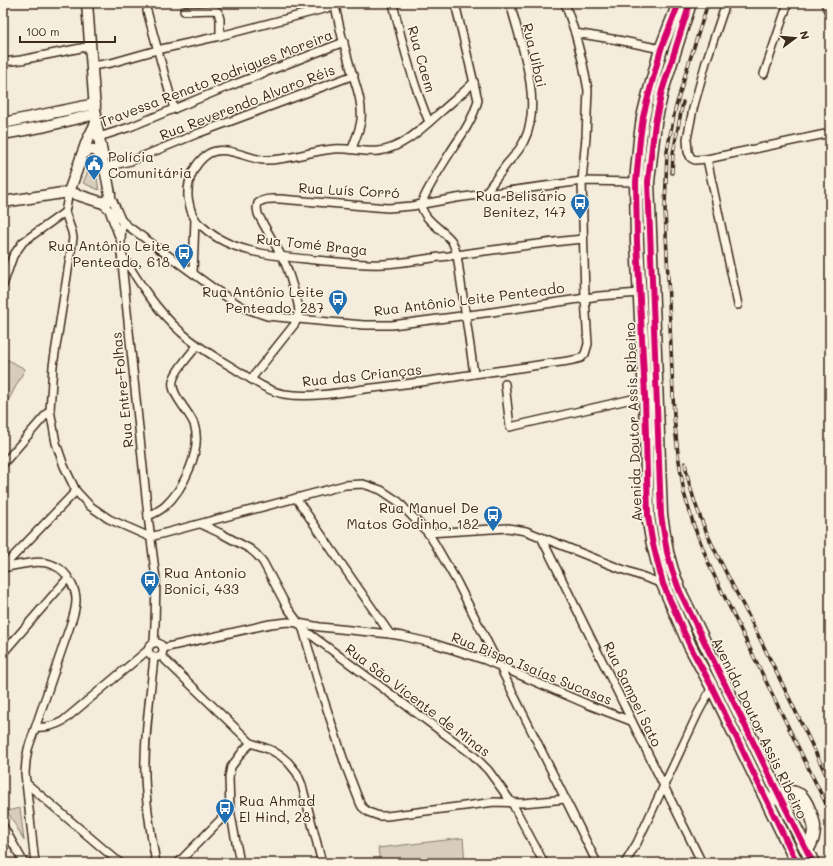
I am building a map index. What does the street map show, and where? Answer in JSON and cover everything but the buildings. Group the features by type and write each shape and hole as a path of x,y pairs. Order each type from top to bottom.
{"main road":[{"name":"Avenida Doutor Assis Ribeiro","path":"679,3 662,49 656,90 648,182 661,515 667,552 680,592 813,863"},
{"name":"Avenida Doutor Assis Ribeiro","path":"690,3 656,90 648,97 642,124 636,182 636,242 645,396 648,516 652,540 663,584 690,646 712,687 797,863"},
{"path":"767,802 788,792 801,796 813,820 814,835 807,850"}],"street":[{"path":"87,3 99,137 110,194 122,222"},
{"name":"Rua Caem","path":"393,3 421,103 429,122"},
{"path":"455,3 478,100 474,113 465,130 434,177 421,204 423,212 452,242 457,254 474,374"},
{"name":"Rua Uibai","path":"484,194 516,154 525,140 531,113 531,90 528,74 510,3"},
{"path":"565,3 575,33 588,90 582,182 585,298"},
{"path":"674,3 679,3"},
{"path":"726,3 706,62 693,109 687,139 687,146 692,159 707,159 830,133"},
{"path":"764,74 788,3"},
{"path":"825,3 830,15"},
{"path":"92,66 111,63 335,6 360,101 361,118 352,149"},
{"path":"147,10 174,110"},
{"path":"184,11 215,10 218,12 220,19 220,36"},
{"path":"575,33 662,49"},
{"name":"Travessa Renato Rodrigues Moreira","path":"99,137 174,110 222,89 344,42"},
{"path":"3,62 21,60 91,46"},
{"name":"Rua Reverendo Alvaro Réis","path":"105,167 130,161 198,133 354,75"},
{"name":"Rua Tomé Braga","path":"474,82 429,122 408,138 387,150 366,152 352,149 334,149 267,160 225,151 218,150 213,152 199,162 190,177 188,197 195,219 210,234 224,242 253,252 341,262 384,264 401,263 457,254 583,239"},
{"path":"464,92 470,94 478,100"},
{"path":"3,123 96,113"},
{"path":"3,134 46,126 96,113"},
{"path":"96,113 91,132 69,192 65,212 72,232 72,238 53,366 50,410 56,443 64,466 76,491 90,506 109,519 150,537 345,485 363,484 370,486 381,490 399,502 428,533 449,568 597,863"},
{"path":"82,155 86,151 96,151 105,167"},
{"path":"707,159 738,304"},
{"name":"Rua Luís Corró","path":"281,256 258,214 258,203 262,200 280,199 381,208 406,206 484,194 582,182 648,182"},
{"path":"3,202 69,192 104,203 108,200 110,194"},
{"name":"Rua Antônio Leite Penteado","path":"100,202 122,222 216,290 239,305 267,316 364,325 392,325 599,296 640,293"},
{"name":"Rua Entre-Folhas","path":"110,211 121,241"},
{"path":"3,284 4,277 13,256 23,242 65,212"},
{"path":"193,273 195,219"},
{"name":"Rua Entre-Folhas","path":"122,222 121,253 150,537 156,579 154,643"},
{"name":"Rua das Crianças","path":"121,253 157,307 197,346 266,388 292,395 337,393 402,385 577,359 583,356 588,344 585,298"},
{"path":"251,379 288,334 298,319 299,307 287,269 281,256"},
{"path":"148,516 163,508 170,501 184,481 193,460 196,431 190,416 174,392 172,386 175,375 197,346"},
{"path":"505,384 510,427 645,396"},
{"path":"3,464 50,410"},
{"path":"3,568 76,491"},
{"path":"296,498 390,634"},
{"path":"201,524 238,542 256,554 263,562 300,626 346,767 364,810 372,814 387,816 494,802 539,802 566,799"},
{"path":"428,533 508,528 541,537 663,584"},
{"name":"Rua Sampei Sato","path":"541,537 702,863"},
{"path":"3,568 29,563 49,563 56,566 68,578 73,586 76,596 75,611 28,749 26,761 26,783 34,863"},
{"path":"3,653 68,578"},
{"name":"Rua Bispo Isaías Sucasas","path":"163,648 270,624 288,622 300,626 390,634 438,644 476,656 589,705 631,721"},
{"name":"Rua São Vicente de Minas","path":"300,626 473,755 488,770 512,803 544,863"},
{"path":"36,727 47,727 63,721 148,650 151,644 158,643 161,645 163,651 158,657 149,702 145,755 149,819 156,863"},
{"path":"148,650 151,656 158,657 251,743 271,750 281,756 297,773 302,785 322,863"},
{"path":"625,863 637,843 698,713 712,687"},
{"path":"240,863 230,810 229,777 231,767 251,743"},
{"path":"26,783 120,863"},
{"path":"178,863 230,810"},
{"path":"3,826 24,863"}],"shaded area":[{"path":"92,161 95,167 99,190 83,183"},
{"path":"3,357 25,369 3,409"},
{"path":"20,808 24,840 7,811"},
{"path":"463,838 465,863 380,863 378,848"}],"railway":[{"path":"708,3 675,110 667,151 665,209 674,417 678,454 684,493 694,526 711,569 830,812"},
{"path":"672,173 673,153 683,102"},
{"path":"685,463 689,484 703,524 830,783"}],"cycle path":[{"path":"679,3 661,49 643,117 636,182 637,242 645,396 648,516 652,540 663,584 690,646 712,687 797,863"},
{"path":"690,3 662,91 655,123 648,182 661,515 667,552 680,592 813,863"}],"place":[{"name":"Polícia Comunitária","path":"94,181"},
{"name":"Rua Belisário Benitez, 147","path":"580,220"},
{"name":"Rua Antônio Leite Penteado, 618","path":"184,270"},
{"name":"Rua Antônio Leite Penteado, 287","path":"338,316"},
{"name":"Rua Manuel De Matos Godinho, 182","path":"493,532"},
{"name":"Rua Antonio Bonici, 433","path":"150,597"},
{"name":"Rua Ahmad El Hind, 28","path":"225,825"}]}
